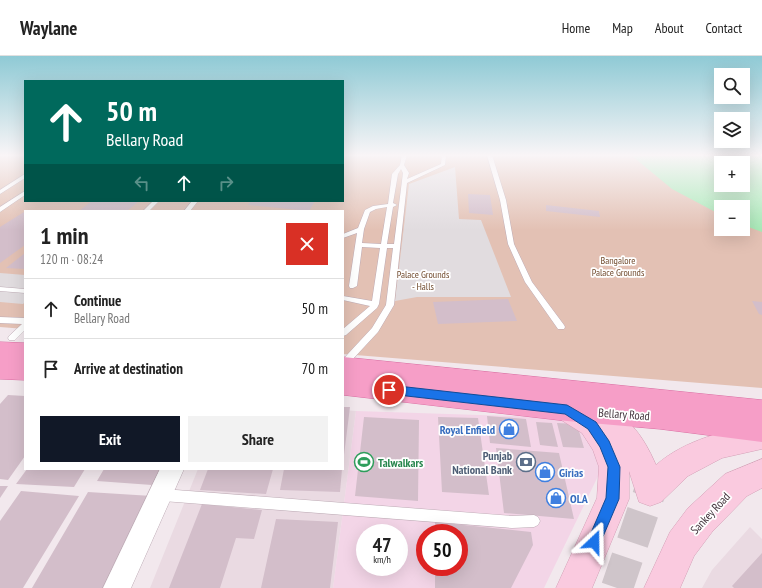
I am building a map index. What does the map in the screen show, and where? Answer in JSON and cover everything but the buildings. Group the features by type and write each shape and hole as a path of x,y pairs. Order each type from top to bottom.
{"main road":[{"name":"Bellary Road","path":"344,366 762,411"},
{"path":"0,369 24,370"},
{"name":"Bellary Road","path":"344,385 579,411 660,417 762,430"},
{"path":"579,411 617,428 633,450 647,477 650,491 677,466 717,446 762,436"},
{"path":"574,588 613,499 614,467 605,444 592,425 579,411"},
{"name":"Sankey Road","path":"662,588 682,544 700,520 736,485 762,473"}],"street":[{"path":"117,588 172,470"}],"lane":[{"path":"0,192 19,180"},
{"path":"344,332 374,308 394,180"},
{"path":"344,364 348,358 375,330 390,305 404,182 409,180"},
{"path":"497,180 503,200 511,244 529,282 561,327"},
{"path":"0,210 24,193"},
{"path":"147,210 155,202"},
{"path":"188,210 194,202"},
{"path":"353,286 361,230 367,211 375,206 402,205"},
{"path":"344,236 361,230"},
{"path":"359,246 397,246"},
{"path":"0,290 24,291"},
{"path":"344,298 375,304"},
{"path":"0,320 24,322"},
{"path":"12,347 24,327"},
{"path":"160,495 512,522 534,521"}],"shaded area":[{"path":"420,180 456,180 459,219 481,220 511,297 417,297 395,301 409,184"},
{"path":"661,180 714,180 714,192 750,192 750,180 762,180 762,232 750,228 750,200 714,200 714,211 672,189"},
{"path":"0,273 24,275 24,303 0,302"},
{"path":"344,410 356,411 333,588 150,588 198,470 344,470"},
{"path":"356,411 543,417 583,423 601,470 544,588 333,588"},
{"path":"750,527 762,539 762,588 702,588 712,570"}],"green space":[{"path":"0,180 24,180 24,202 344,202 344,180 714,180 714,192 750,192 750,180 762,180 762,388 344,354 344,210 24,210 24,329 0,327"}],"tunnel":[{"path":"617,588 650,491"}],"place":[{"name":"Royal Enfield","path":"509,429"},
{"name":"Talwalkars","path":"364,462"},
{"name":"Punjab National Bank","path":"526,462"},
{"name":"Girias","path":"545,472"},
{"name":"OLA","path":"556,498"}],"route":[{"path":"389,390 567,410 592,425 605,444 614,467 613,499 594,542"}],"park label":[{"name":"Bangalore Palace Grounds","path":"618,266"},
{"name":"Palace Grounds - Halls","path":"423,280"}]}
